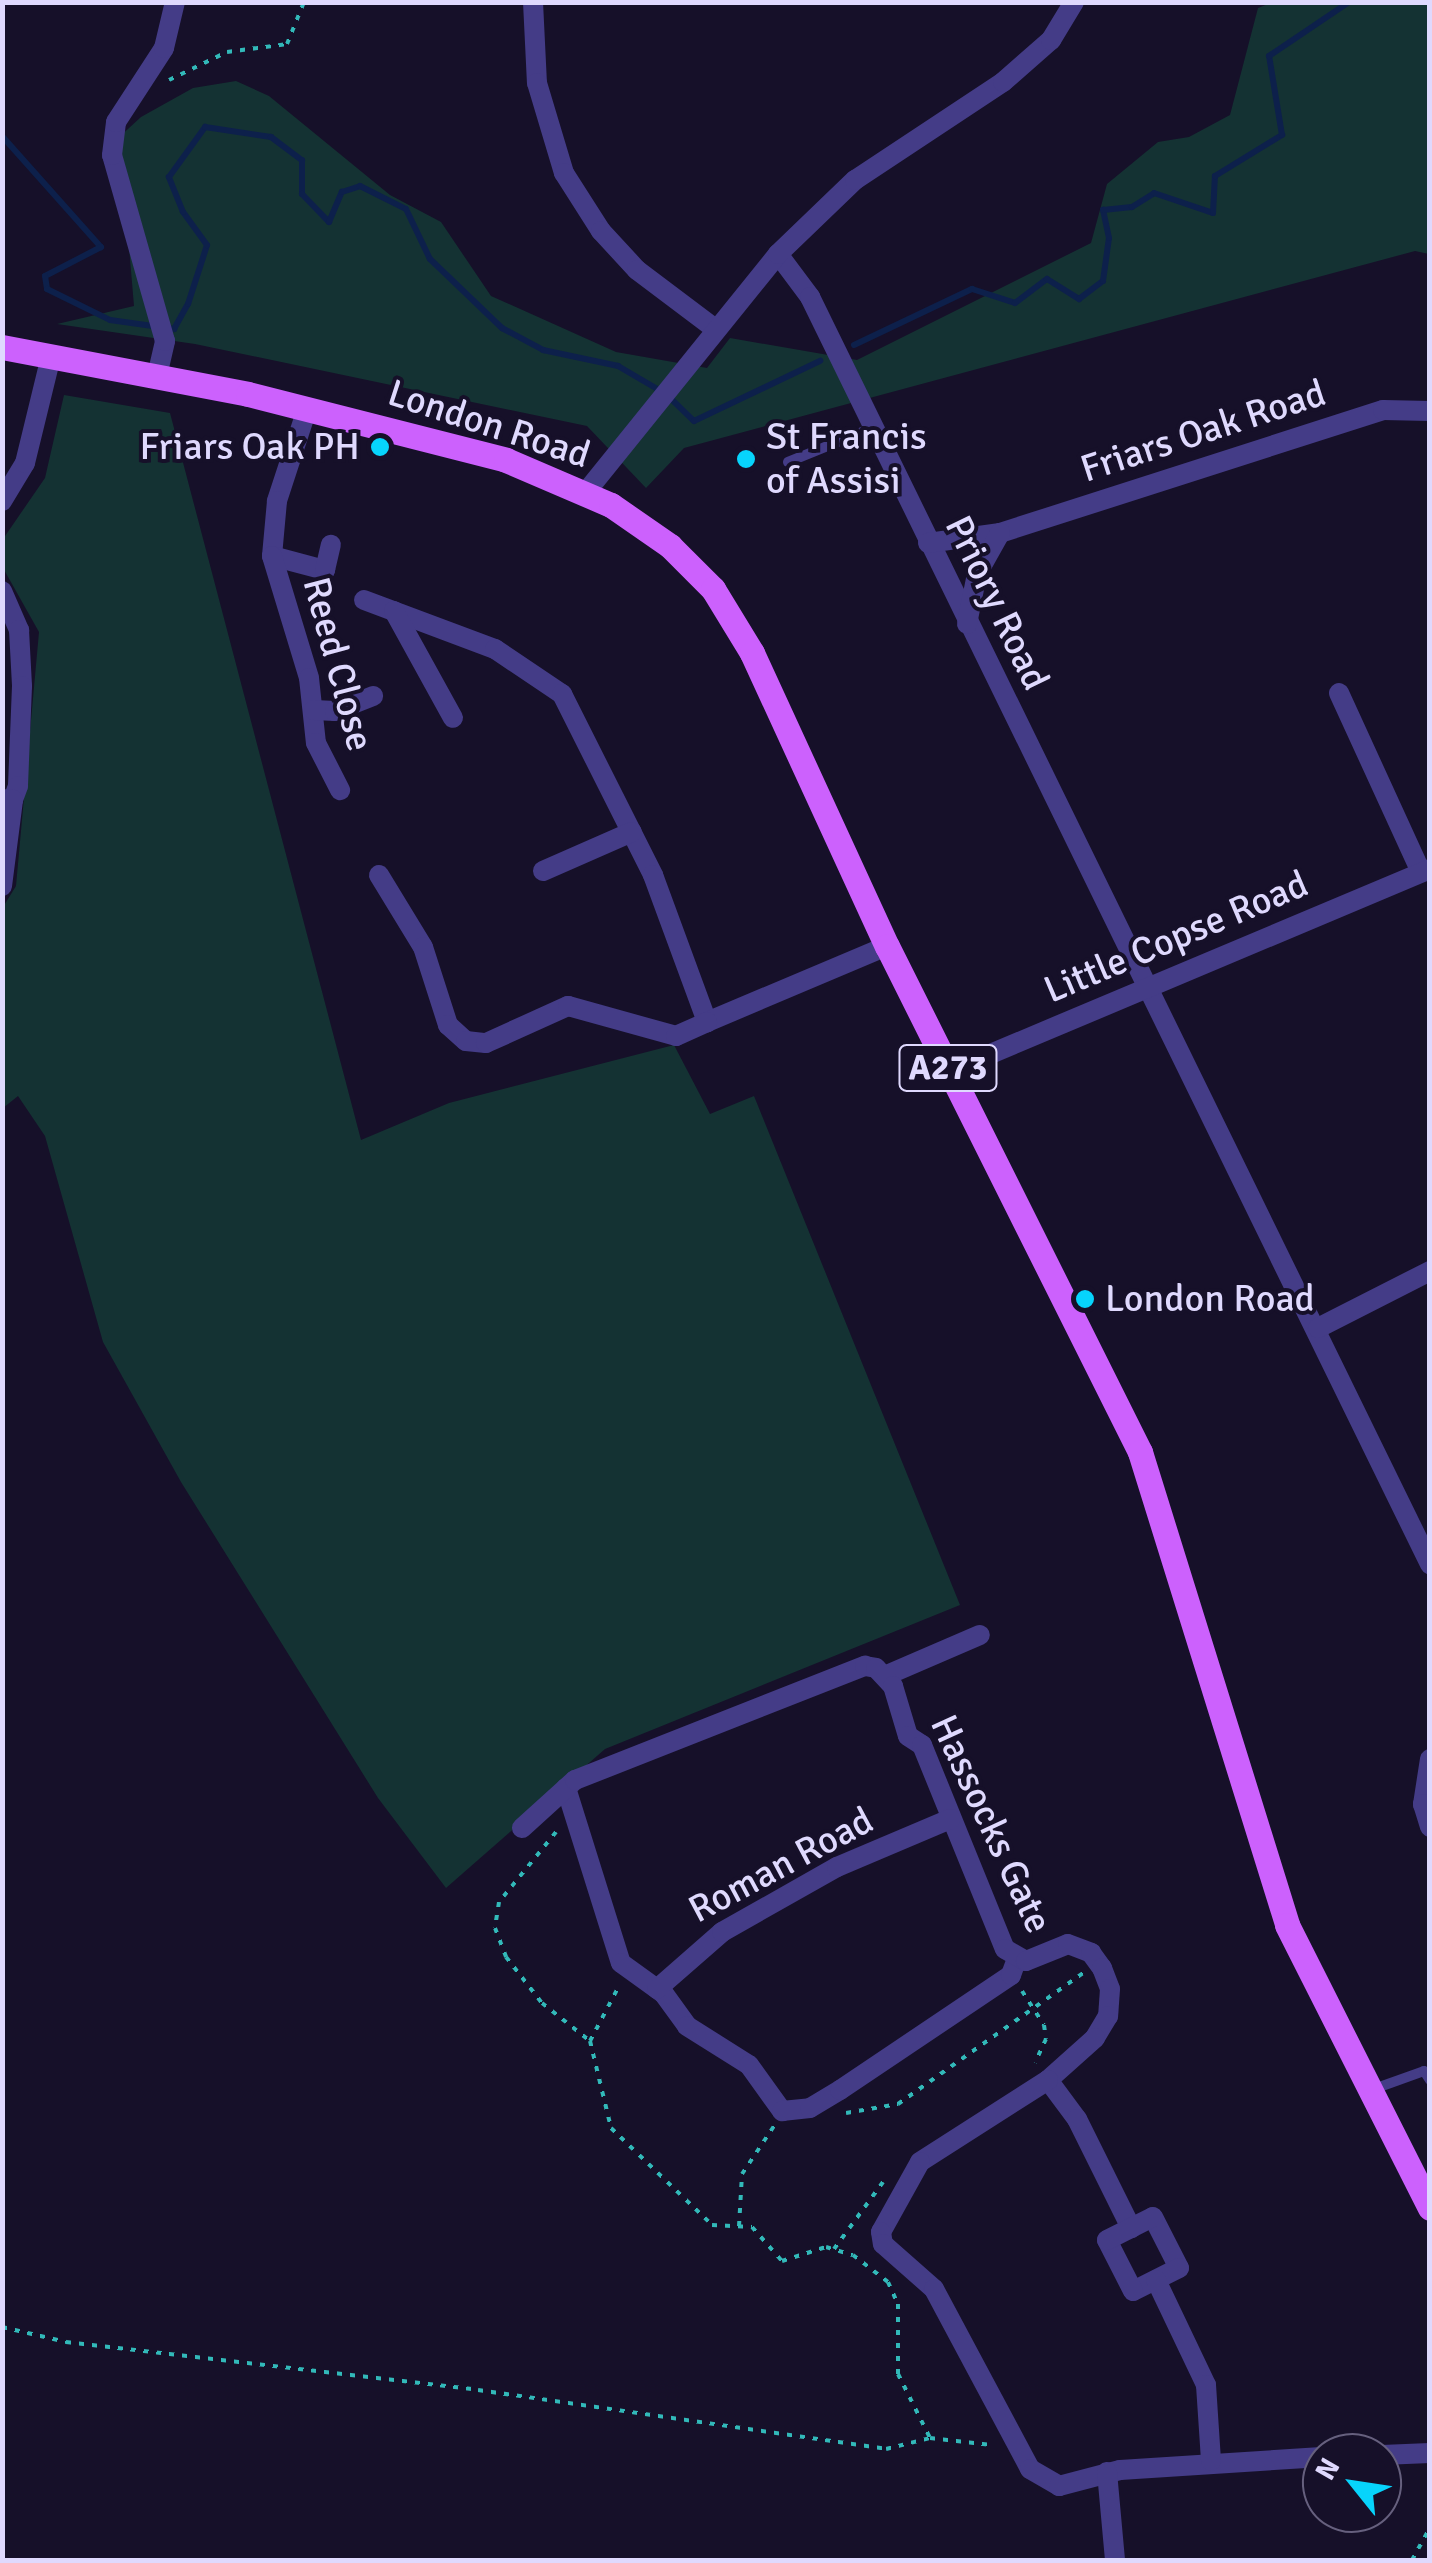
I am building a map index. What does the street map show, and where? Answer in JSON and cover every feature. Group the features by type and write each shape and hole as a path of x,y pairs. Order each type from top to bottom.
{"main road":[{"name":"London Road","path":"2,347 306,408 506,460 586,492 670,546 712,588 752,653 887,946 1140,1452 1287,1925 1426,2192"}],"street":[{"path":"156,376 160,326 112,156 116,122 164,48 175,2"},
{"path":"533,2 540,95 564,174 601,231 637,270 714,328"},
{"path":"586,492 714,328 778,254 855,180 1003,82 1052,40 1074,2"},
{"name":"Priory Road","path":"778,254 810,297 966,624 1318,1328 1430,1564"},
{"path":"2,500 25,463 51,356"},
{"name":"Reed Close","path":"306,408 276,502 272,556 314,710 316,743 340,790"},
{"name":"Friars Oak Road","path":"928,543 1000,533 1383,410 1430,411"},
{"path":"966,624 977,574 1000,533"},
{"name":"Reed Close","path":"272,556 324,570 331,545"},
{"path":"2,591 19,630 22,686 2,886"},
{"path":"364,600 495,649 562,694 632,832 707,1022"},
{"path":"394,611 454,718"},
{"path":"1340,693 1425,871"},
{"path":"314,710 335,711 372,696"},
{"path":"544,871 632,832"},
{"name":"Little Copse Road","path":"950,1071 1425,871"},
{"path":"378,875 423,947 448,1025 466,1040 486,1043 568,1006 676,1036 887,946"},
{"path":"1318,1328 1430,1271"},
{"path":"522,1828 566,1788 865,1666 887,1675 980,1635"},
{"name":"Hassocks Gate","path":"887,1675 987,1914 1014,1968 1068,1944 1098,1963 1110,1988 1108,2016 1095,2038 1044,2083"},
{"path":"1430,1759 1423,1804 1430,1827"},
{"path":"566,1788 609,1939 628,1969 657,1989 686,2026 749,2065 782,2121 810,2108 1014,1968"},
{"name":"Roman Road","path":"657,1989 722,1932 837,1867 950,1819"},
{"path":"1131,2228 1078,2120 1044,2083 944,2142 909,2179 884,2217 883,2244 934,2289 1021,2452 1042,2480 1059,2486 1107,2472 1211,2461 1302,2458"},
{"path":"1152,2217 1179,2268 1156,2280 1133,2291 1107,2240 1152,2217"},
{"path":"1156,2280 1206,2386 1211,2461"},
{"path":"1402,2455 1430,2454"},
{"path":"1107,2472 1115,2560"}],"lane":[{"path":"788,462 874,427"},
{"path":"1370,2090 1424,2071 1430,2080"}],"path":[{"path":"163,82 227,52 286,44 304,2"},
{"path":"575,1818 550,1837 499,1902 496,1928 506,1958 542,2002 590,2041 611,2128 712,2225 739,2226 767,2238 782,2261 834,2250 870,2264 888,2282 898,2304 898,2374 930,2438"},
{"path":"838,2118 868,2104 898,2104 1098,1963"},
{"path":"1014,1968 1046,2039 1030,2075 1044,2083"},
{"path":"590,2041 628,1969"},
{"path":"739,2226 742,2174 782,2121"},
{"path":"770,2134 782,2121"},
{"path":"834,2250 862,2218 871,2192 887,2179 909,2179"},
{"path":"2,2326 66,2342 478,2390 886,2449 930,2438 1021,2452"},
{"path":"1412,2560 1430,2527"}],"green space":[{"path":"1273,2 1429,3 1429,254 1415,251 684,448 646,488 587,426 195,344 57,324 134,306 129,247 104,151 141,117 193,88 236,81 269,96 390,195 441,222 491,296 616,352 707,368 730,338 857,360 1091,243 1107,184 1158,142 1189,137 1230,115 1258,8"},
{"path":"64,395 170,413 361,1140 449,1103 674,1045 710,1114 754,1096 960,1605 605,1749 446,1888 378,1798 181,1482 103,1342 45,1136 18,1096 3,1108 3,907 16,886 39,632 3,568 3,539 45,478"}],"waterway":[{"path":"854,345 972,289 1015,303 1047,279 1079,299 1103,281 1109,238 1103,210 1132,207 1154,193 1213,213 1215,176 1282,135 1269,56 1349,2"},
{"path":"2,136 101,247 45,276 47,289 110,320 174,329 188,304 207,245 183,212 169,177 205,127 271,137 302,160 302,194 329,222 342,192 360,186 406,209 430,259 502,328 543,350 618,366 666,394 694,421 820,361"}],"place":[{"name":"Friars Oak PH","path":"380,447"},
{"name":"St Francis of Assisi","path":"746,459"},
{"name":"London Road","path":"1085,1299"}]}
